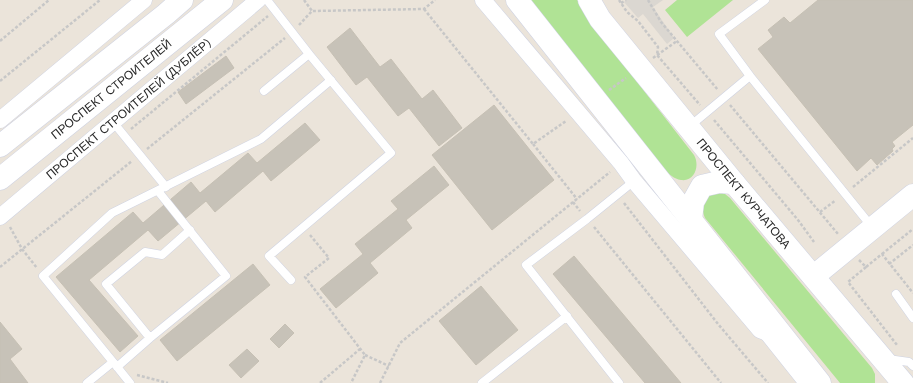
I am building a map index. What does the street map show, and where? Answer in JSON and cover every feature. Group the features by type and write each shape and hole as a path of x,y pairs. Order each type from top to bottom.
{"main road":[{"name":"ПРОСПЕКТ СТРОИТЕЛЕЙ","path":"0,146 182,0"},
{"name":"ПРОСПЕКТ СТРОИТЕЛЕЙ","path":"0,178 222,0"},
{"name":"ПРОСПЕКТ КУРЧАТОВА","path":"589,0 600,19 734,183 814,276 881,359 903,383"},
{"path":"522,6 820,383"},
{"path":"690,220 693,202 702,186 719,182 734,183"},
{"path":"814,276 913,195"},
{"path":"881,359 886,383"}],"street":[{"path":"0,120 144,0"},
{"name":"ПРОСПЕКТ СТРОИТЕЛЕЙ (ДУБЛЁР)","path":"2,216 258,0"},
{"path":"483,0 760,330 788,342"},
{"path":"512,34 522,6"}],"lane":[{"path":"267,0 309,54 391,153 269,256 291,280"},
{"path":"765,0 719,34 750,76 872,228"},
{"path":"264,91 309,54"},
{"path":"689,127 750,76"},
{"path":"130,383 44,276 112,213 261,139 331,80"},
{"path":"113,122 166,187"},
{"path":"620,383 526,265 634,181"},
{"path":"87,383 150,338 226,276 158,191"},
{"path":"150,338 106,284 145,252 162,255 190,230"},
{"path":"896,294 913,318"},
{"path":"482,383 566,316"},
{"path":"760,330 802,383"},
{"path":"881,359 912,362"}],"path":[{"path":"0,41 49,0"},
{"path":"0,81 100,0"},
{"path":"304,0 312,11"},
{"path":"0,267 292,32 312,11 424,9 435,0"},
{"path":"619,0 627,12 638,21 658,47 657,55 798,220 814,242"},
{"path":"621,4 626,0"},
{"path":"648,0 661,22 866,267"},
{"path":"820,212 913,138"},
{"path":"533,144 577,199"},
{"path":"380,383 400,343 621,163"},
{"path":"617,194 718,324 768,383"},
{"path":"573,202 721,383"},
{"path":"2,216 22,249 44,276"},
{"path":"304,226 329,258 305,277 365,355 389,366"},
{"path":"912,362 848,282 913,229"},
{"path":"889,264 913,246"},
{"path":"882,254 913,292"},
{"path":"320,383 360,349"},
{"path":"351,383 365,355"}],"green space":[{"path":"527,0 577,0 613,51 694,155 696,159 696,168 693,176 686,180 681,180 672,176 664,169"},
{"path":"677,0 733,0 687,37 665,10"},
{"path":"719,192 730,198 872,368 875,374 875,383 840,383 705,218 703,207 705,198"}],"shaded area":[{"path":"626,0 663,0 653,7 674,38 667,44 643,14 638,18 624,2"}],"building":[{"path":"818,0 913,0 913,125 892,142 895,146 892,149 893,151 877,165 871,158 857,171 758,49 773,37 768,30 784,17 790,23"},
{"path":"350,28 380,67 391,59 422,99 433,90 462,128 439,146 409,108 398,116 367,77 356,85 327,47"},
{"path":"226,56 234,68 186,104 178,92"},
{"path":"494,105 554,180 492,230 432,155"},
{"path":"305,123 320,140 271,181 263,171 215,212 206,201 158,241 148,230 89,280 138,336 120,352 56,277 133,212 143,223 191,182 200,193 248,153 257,163"},
{"path":"434,166 449,185 406,220 412,228 370,263 378,273 336,308 320,289 363,254 355,244 398,209 391,201"},
{"path":"574,256 681,383 645,383 553,274"},
{"path":"253,264 270,285 177,361 160,340"},
{"path":"481,286 518,330 476,365 439,321"},
{"path":"0,322 22,349 10,359 28,383 0,383"},
{"path":"285,324 294,333 279,348 270,339"},
{"path":"247,349 259,361 241,378 229,365"}]}
